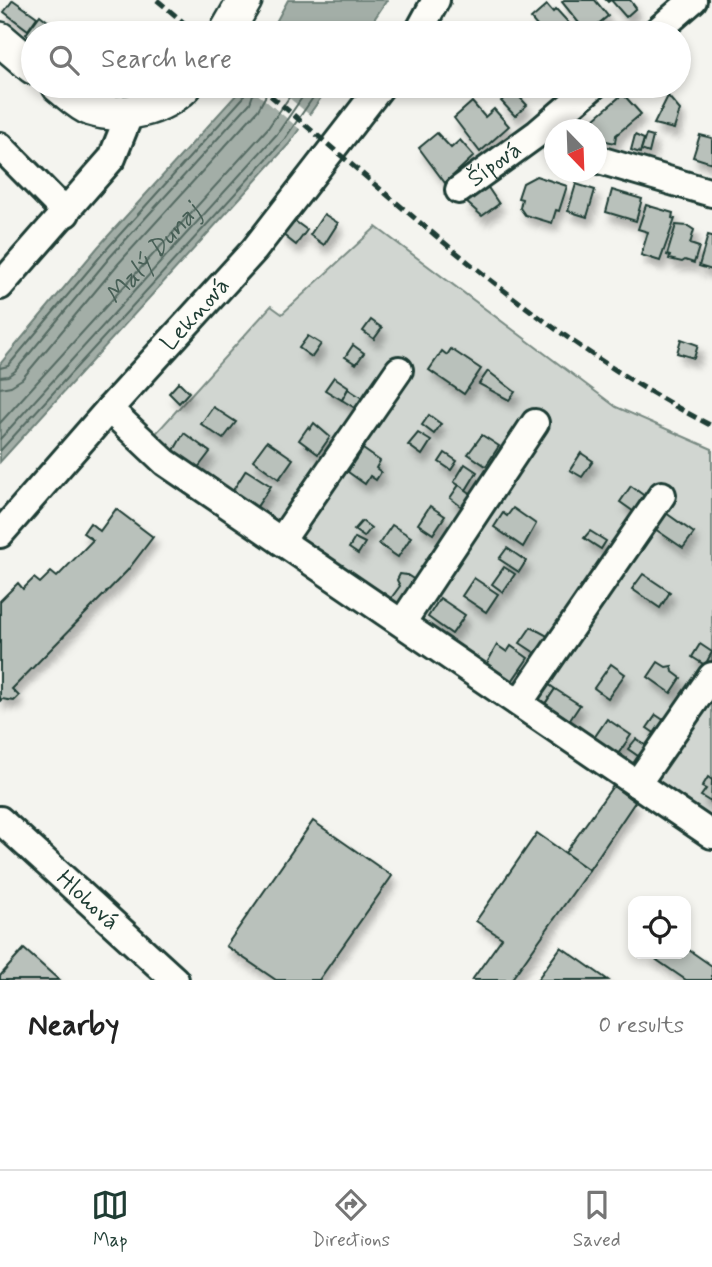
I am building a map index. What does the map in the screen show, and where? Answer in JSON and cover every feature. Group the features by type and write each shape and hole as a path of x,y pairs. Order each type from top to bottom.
{"main road":[{"path":"233,21 245,0"},
{"path":"0,39 21,57"},
{"path":"76,98 90,108 130,113 167,98"}],"street":[{"path":"425,21 436,0"},
{"path":"669,21 694,0"},
{"name":"Leknová","path":"0,534 254,250 372,98"},
{"name":"Šípová","path":"563,119 582,98"},
{"path":"0,286 112,158 130,113"},
{"name":"Šípová","path":"459,190 544,139"},
{"path":"0,146 66,213"},
{"path":"607,162 712,193"},
{"path":"281,541 399,370"},
{"path":"109,409 165,462 712,835"},
{"path":"402,623 536,423"},
{"path":"519,704 662,495"},
{"path":"638,784 712,676"},
{"name":"Hlohová","path":"0,820 175,980"}],"shaded area":[{"path":"376,227 616,407 712,449 712,826 149,441 271,306 282,314"}],"water":[{"path":"288,0 387,0 373,21 277,21"},
{"name":"Malý Dunaj","path":"233,98 321,98 289,144 0,462 0,364 98,247"}],"pier":[{"path":"262,98 289,98 312,117 302,131"}],"building":[{"path":"13,0 37,17 34,21 21,21 21,25 4,12"},
{"path":"595,0 608,16 602,21 577,21 562,2"},
{"path":"611,0 630,0 636,8 626,17"},
{"path":"547,5 553,12 556,9 567,21 533,21 531,19"},
{"path":"40,15 48,21 36,21"},
{"path":"504,98 520,98 527,105 515,116 501,101"},
{"path":"618,98 627,98 641,114 616,135 615,143 607,141 607,119 594,119"},
{"path":"667,98 670,98 680,110 674,129 654,124"},
{"path":"472,102 485,117 494,109 509,126 480,152 454,118"},
{"path":"437,133 451,148 460,140 474,156 445,183 419,148"},
{"path":"635,135 644,139 640,153 631,150"},
{"path":"646,135 653,137 649,153 641,150"},
{"path":"700,135 712,138 712,163 693,157"},
{"path":"536,176 544,179 544,182 567,186 552,223 525,215 520,208 522,199 518,198 523,183"},
{"path":"576,184 595,190 587,217 568,211"},
{"path":"487,186 499,204 482,216 465,201"},
{"path":"612,190 642,199 636,221 606,212"},
{"path":"646,205 673,213 672,218 675,219 660,261 641,255 648,232 638,229"},
{"path":"324,214 338,223 324,245 310,235"},
{"path":"292,219 307,230 296,245 282,234"},
{"path":"676,225 688,226 694,230 690,244 699,247 694,263 669,259 670,256 667,255"},
{"path":"708,235 712,236 712,270 699,266"},
{"path":"371,320 382,328 374,339 363,331"},
{"path":"308,336 321,344 312,357 299,348"},
{"path":"681,339 698,345 694,358 677,353"},
{"path":"353,345 364,353 356,364 345,357"},
{"path":"451,349 481,369 464,394 429,370 442,351 447,355"},
{"path":"488,371 515,392 509,400 479,384"},
{"path":"334,377 349,387 342,400 325,390"},
{"path":"179,382 189,392 179,403 169,393"},
{"path":"348,389 365,400 358,410 342,400"},
{"path":"213,407 236,422 223,439 201,424"},
{"path":"429,415 441,424 434,434 422,425"},
{"path":"314,423 330,437 318,454 299,440"},
{"path":"184,433 210,452 197,469 173,452"},
{"path":"418,433 431,441 422,455 408,445"},
{"path":"482,435 499,446 486,466 468,454"},
{"path":"267,441 293,459 279,479 253,460"},
{"path":"363,449 380,461 376,468 381,472 376,480 370,476 365,484 348,472 353,463 351,457 358,457"},
{"path":"445,453 457,461 451,470 439,462"},
{"path":"581,453 593,461 582,477 570,470"},
{"path":"465,464 477,472 466,490 454,482"},
{"path":"246,470 271,486 256,508 232,492"},
{"path":"459,485 476,497 467,511 450,498"},
{"path":"631,486 650,500 640,516 620,502"},
{"path":"430,506 445,516 433,534 418,524"},
{"path":"513,508 536,524 523,547 494,527 503,513 507,516"},
{"path":"116,509 153,537 127,571 12,689 19,696 14,701 0,701 0,601 18,583 23,589 34,578 40,583 51,572 57,577 93,540 83,533 90,523 100,531"},
{"path":"666,513 694,533 683,548 655,529"},
{"path":"362,521 371,528 364,537 354,530"},
{"path":"392,525 411,537 398,557 379,544"},
{"path":"590,531 606,541 601,549 584,538"},
{"path":"355,538 365,543 358,554 349,548"},
{"path":"507,548 526,561 519,572 499,559"},
{"path":"504,567 515,574 503,592 492,584"},
{"path":"400,574 418,582 400,609 389,601 400,586 397,580"},
{"path":"643,574 670,592 660,608 632,589"},
{"path":"474,578 498,594 486,612 462,596"},
{"path":"440,598 465,615 452,634 428,617"},
{"path":"531,627 555,640 543,658 520,643"},
{"path":"700,644 712,652 705,665 692,657"},
{"path":"497,645 507,652 511,646 528,658 512,681 485,663"},
{"path":"658,662 666,667 672,666 673,672 681,678 671,693 648,677"},
{"path":"611,664 625,674 608,698 594,688"},
{"path":"544,681 555,689 542,708 532,700"},
{"path":"555,689 580,705 570,720 545,704"},
{"path":"656,715 671,725 662,738 647,728"},
{"path":"607,719 631,735 618,754 594,738"},
{"path":"636,739 648,747 641,758 628,749"},
{"path":"708,777 712,780 711,802 701,796 706,789 702,787"},
{"path":"613,786 635,802 589,870 565,853"},
{"path":"313,821 392,876 319,980 276,980 226,946"},
{"path":"537,833 589,870 511,980 472,980 502,938 476,921"},
{"path":"561,947 608,980 537,980"},
{"path":"24,949 59,980 0,980 0,976"},
{"path":"691,951 712,966 712,980 686,980 655,959 691,959"}],"railway":[{"path":"157,0 182,21"},
{"path":"273,98 421,224 533,312 650,392 712,426"}]}
